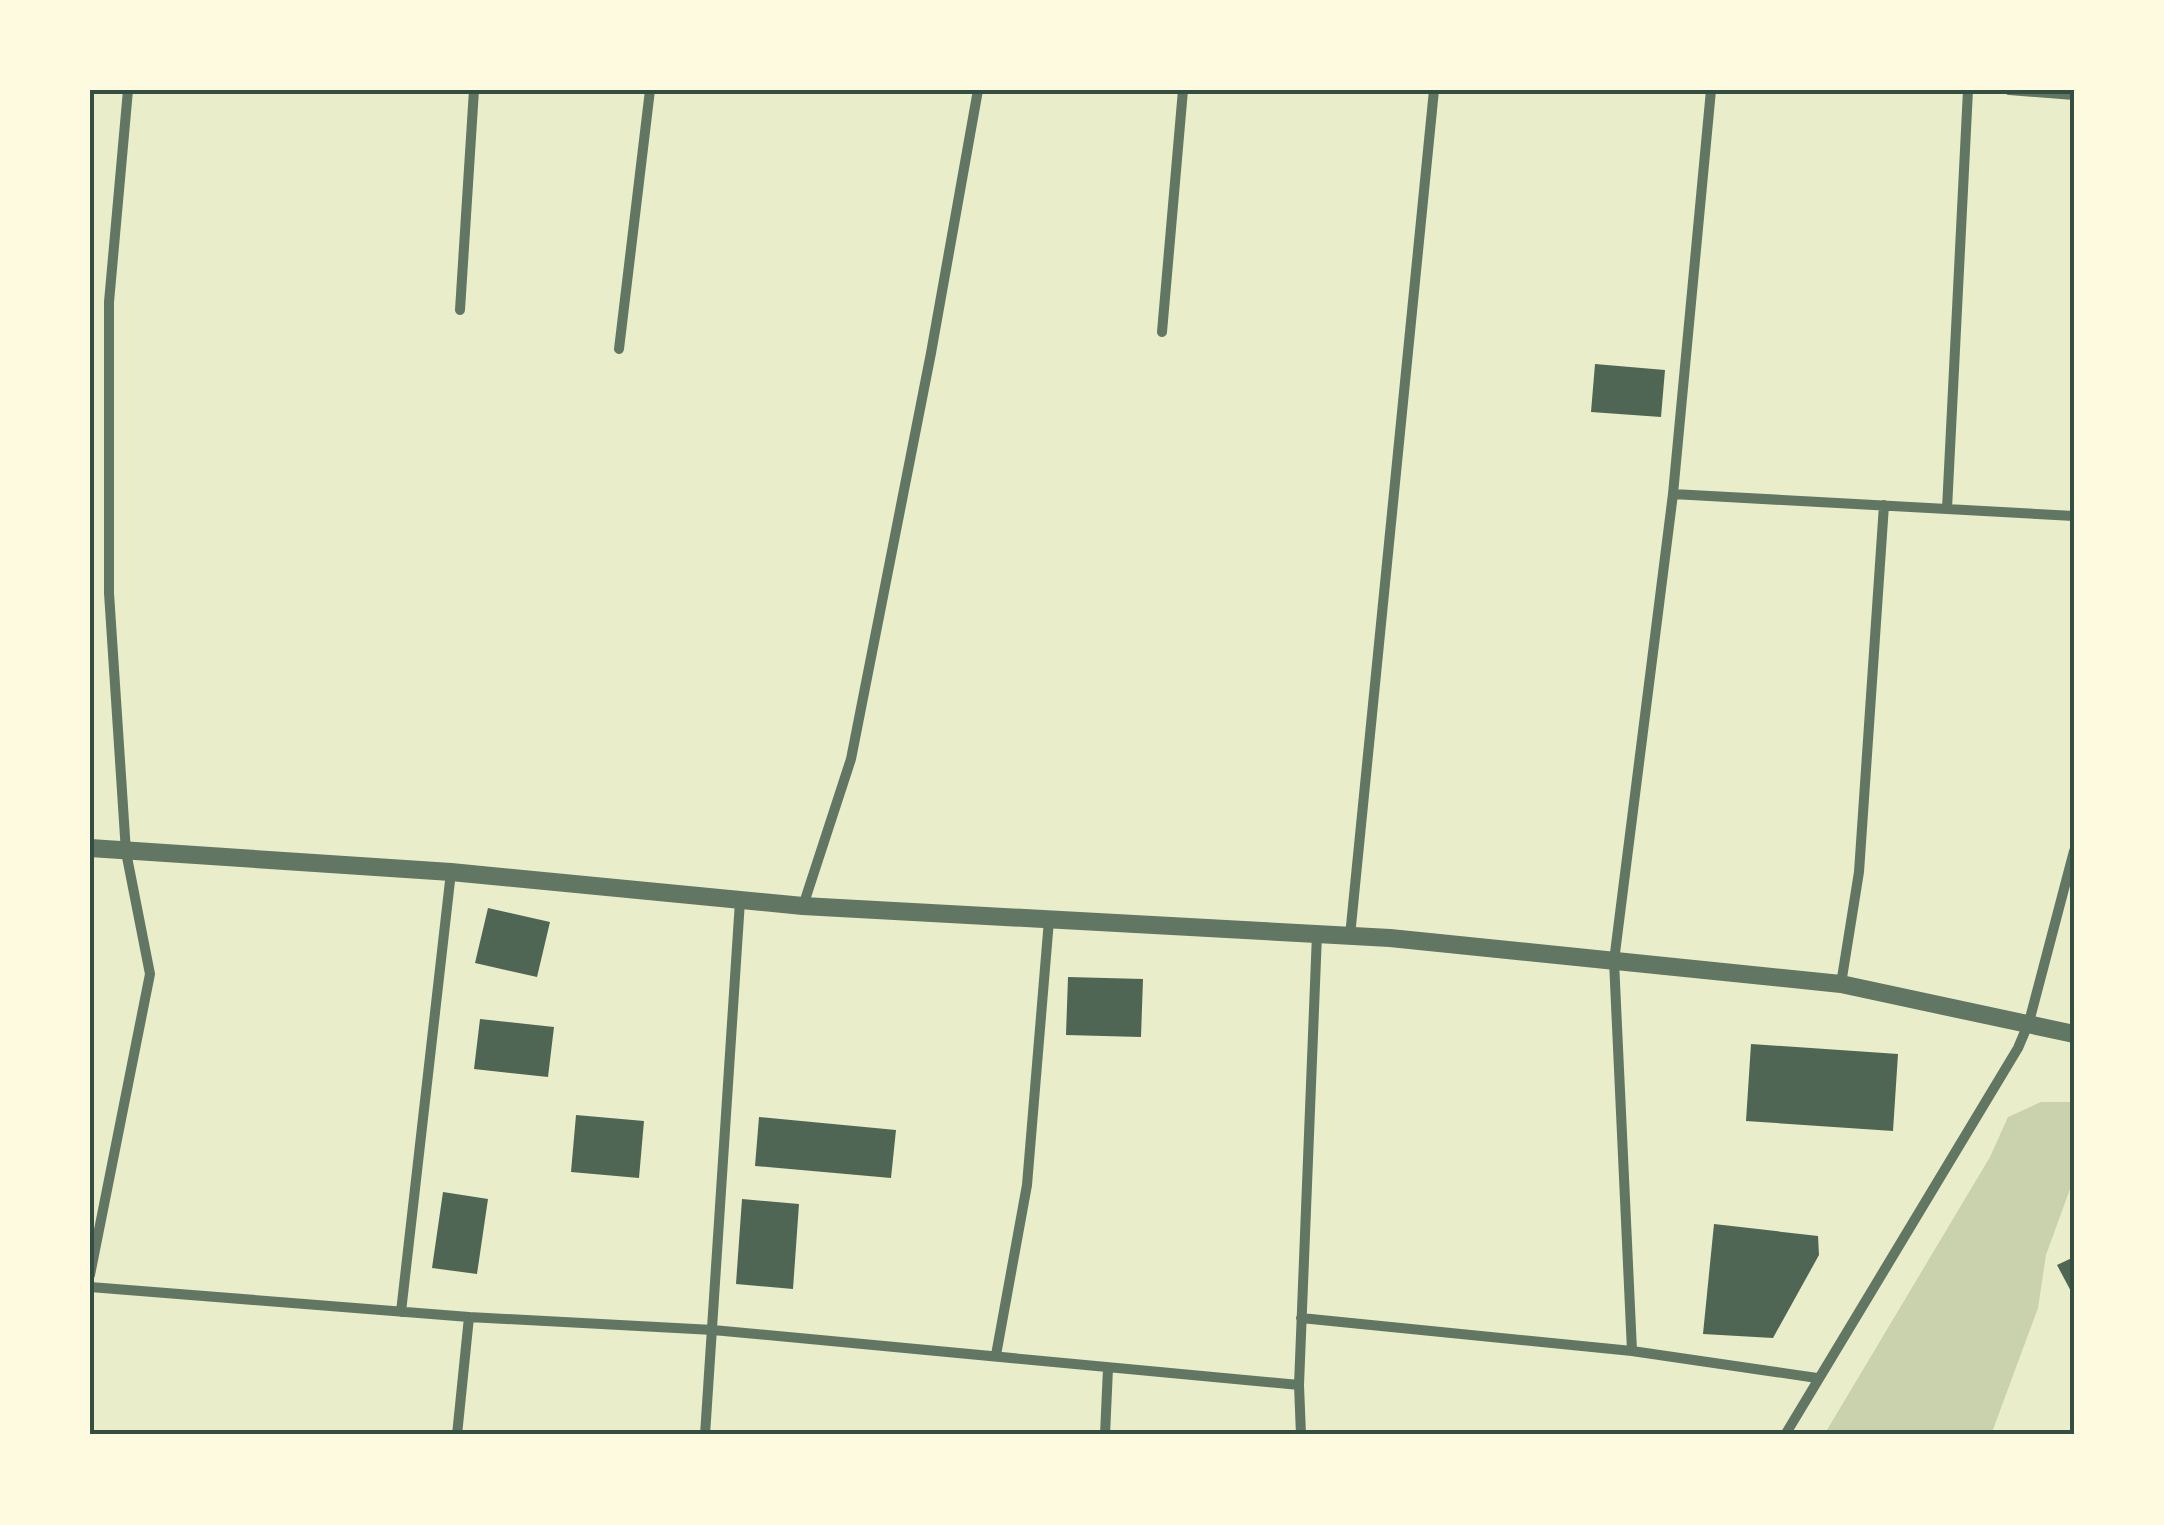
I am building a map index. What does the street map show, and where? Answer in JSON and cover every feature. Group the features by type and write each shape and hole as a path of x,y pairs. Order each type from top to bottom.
{"street":[{"path":"90,1275 150,974 126,852 108,593 109,302 128,90"},
{"path":"460,310 474,90"},
{"path":"619,349 650,90"},
{"path":"803,906 851,759 978,90"},
{"path":"1162,332 1183,90"},
{"path":"1350,936 1434,90"},
{"path":"1632,1351 1614,960 1673,494 1712,90"},
{"path":"1947,509 1968,90"},
{"path":"2009,90 2074,95"},
{"path":"1673,494 2074,516"},
{"path":"1840,984 1859,872 1884,505"},
{"path":"90,848 451,872 803,906 1350,936 1614,960 1840,984 2074,1034"},
{"path":"1785,1435 2018,1048 2029,1022 2074,850"},
{"path":"401,1312 451,872"},
{"path":"705,1435 740,901"},
{"path":"996,1355 1027,1185 1049,920"},
{"path":"1301,1435 1298,1385 1317,934"},
{"path":"90,1288 469,1317 713,1330 1298,1385"},
{"path":"456,1435 469,1317"},
{"path":"1301,1318 1632,1351 1817,1378"},
{"path":"1105,1435 1108,1368"}],"green space":[{"path":"2041,1102 2074,1102 2074,1178 2046,1255 2038,1308 1991,1435 1824,1435 1990,1157 2008,1117"}],"building":[{"path":"1595,364 1665,370 1661,417 1591,412"},
{"path":"488,908 550,922 537,977 475,963"},
{"path":"1068,977 1143,979 1141,1037 1066,1035"},
{"path":"480,1019 554,1027 548,1077 474,1069"},
{"path":"1751,1044 1898,1054 1893,1131 1746,1121"},
{"path":"576,1115 644,1121 639,1178 571,1172"},
{"path":"759,1117 896,1130 891,1178 755,1166"},
{"path":"443,1192 488,1199 477,1274 432,1268"},
{"path":"742,1199 799,1204 793,1289 736,1284"},
{"path":"1714,1224 1818,1236 1819,1255 1773,1338 1703,1334"},
{"path":"2074,1257 2074,1297 2057,1265"}]}
